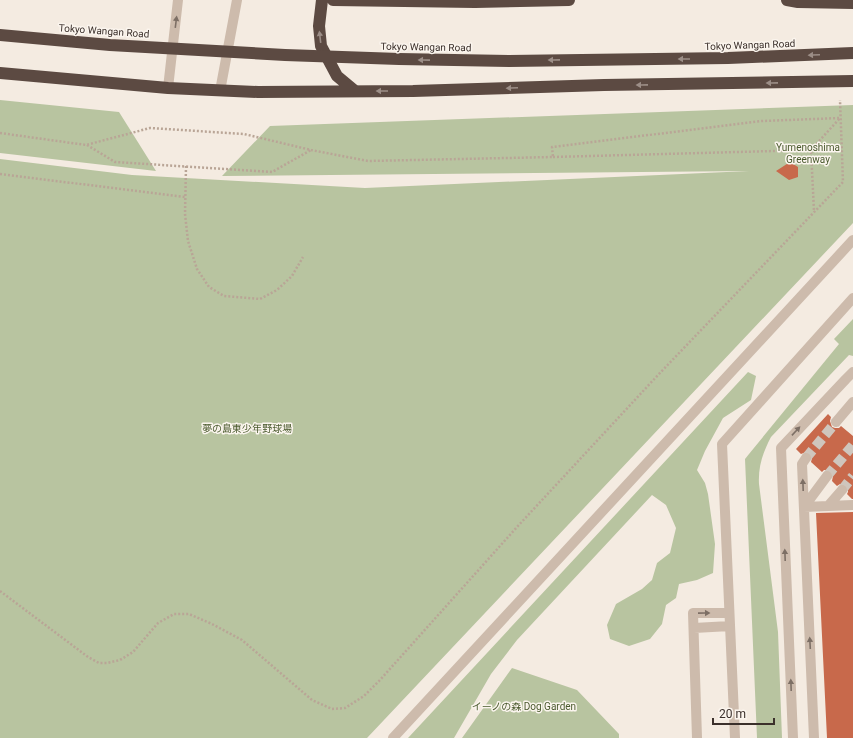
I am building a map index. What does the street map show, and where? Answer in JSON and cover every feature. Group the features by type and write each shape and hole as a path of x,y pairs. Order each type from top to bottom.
{"highway":[{"path":"322,0 319,26 321,46 337,76 355,91"},
{"path":"333,0 475,2 570,0"},
{"path":"787,0 798,2 853,3"},
{"name":"Tokyo Wangan Road","path":"0,35 110,45 399,59 509,61 728,58 853,53"},
{"path":"0,73 168,88 258,92 413,91 604,85 853,81"}],"street":[{"path":"168,88 178,0"},
{"path":"220,91 237,0"},
{"path":"393,738 853,240"},
{"path":"735,738 722,444 853,298"},
{"path":"793,738 781,448 853,372"},
{"path":"836,422 853,402"},
{"path":"806,458 802,464 814,738"},
{"path":"804,507 827,476"},
{"path":"828,506 842,490"},
{"path":"804,507 853,505"},
{"path":"697,738 694,614 729,613"},
{"path":"694,628 730,626"}],"path":[{"path":"0,591 88,657 99,663 120,660 134,652 158,623 174,614 189,614 242,640 312,700 332,709 345,708 364,696 380,680 517,527 658,375 843,182 840,100"},
{"path":"814,212 811,150 840,118"},
{"path":"553,157 552,147 762,121 840,118"},
{"path":"86,145 150,128 244,134 311,150 368,161 811,150"},
{"path":"0,133 86,145 115,162 272,172 311,150"},
{"path":"186,166 185,214 188,241 197,269 209,287 224,296 260,299 282,286 292,276 303,257"},
{"path":"0,174 185,197"}],"green space":[{"path":"0,100 119,112 156,171 0,153"},
{"name":"夢の島東少年野球場","path":"853,105 853,223 367,738 0,738 0,159 132,175 365,188 749,171 222,176 270,126"},
{"path":"853,319 853,356 849,355 771,437 763,454 760,466 759,484 778,632 782,738 757,738 745,459 839,344 834,339"},
{"path":"748,372 756,376 751,400 723,418 705,451 697,470 705,483 708,494 715,544 713,573 697,580 679,584 676,598 666,605 662,624 650,639 629,646 610,639 607,625 616,604 642,589 652,580 657,563 670,553 676,528 666,505 652,495 517,640 491,674 454,738 408,738"},
{"name":"イーノの森 Dog Garden","path":"512,668 577,690 619,734 619,738 462,738"}],"building":[{"path":"790,162 798,167 798,177 789,180 776,171"},
{"path":"828,414 831,417 830,421 832,427 839,428 841,426 853,436 853,499 847,494 848,488 846,485 840,484 837,486 832,481 833,476 831,471 824,470 822,472 811,462 812,458 810,453 806,452 801,454 796,449"},
{"path":"853,512 853,738 827,738 816,513"}],"tunnel":[{"path":"806,458 836,422"},
{"path":"827,476 853,445"},
{"path":"842,490 853,476"}],"park label":[{"name":"Yumenoshima Greenway","path":"808,152"}]}
